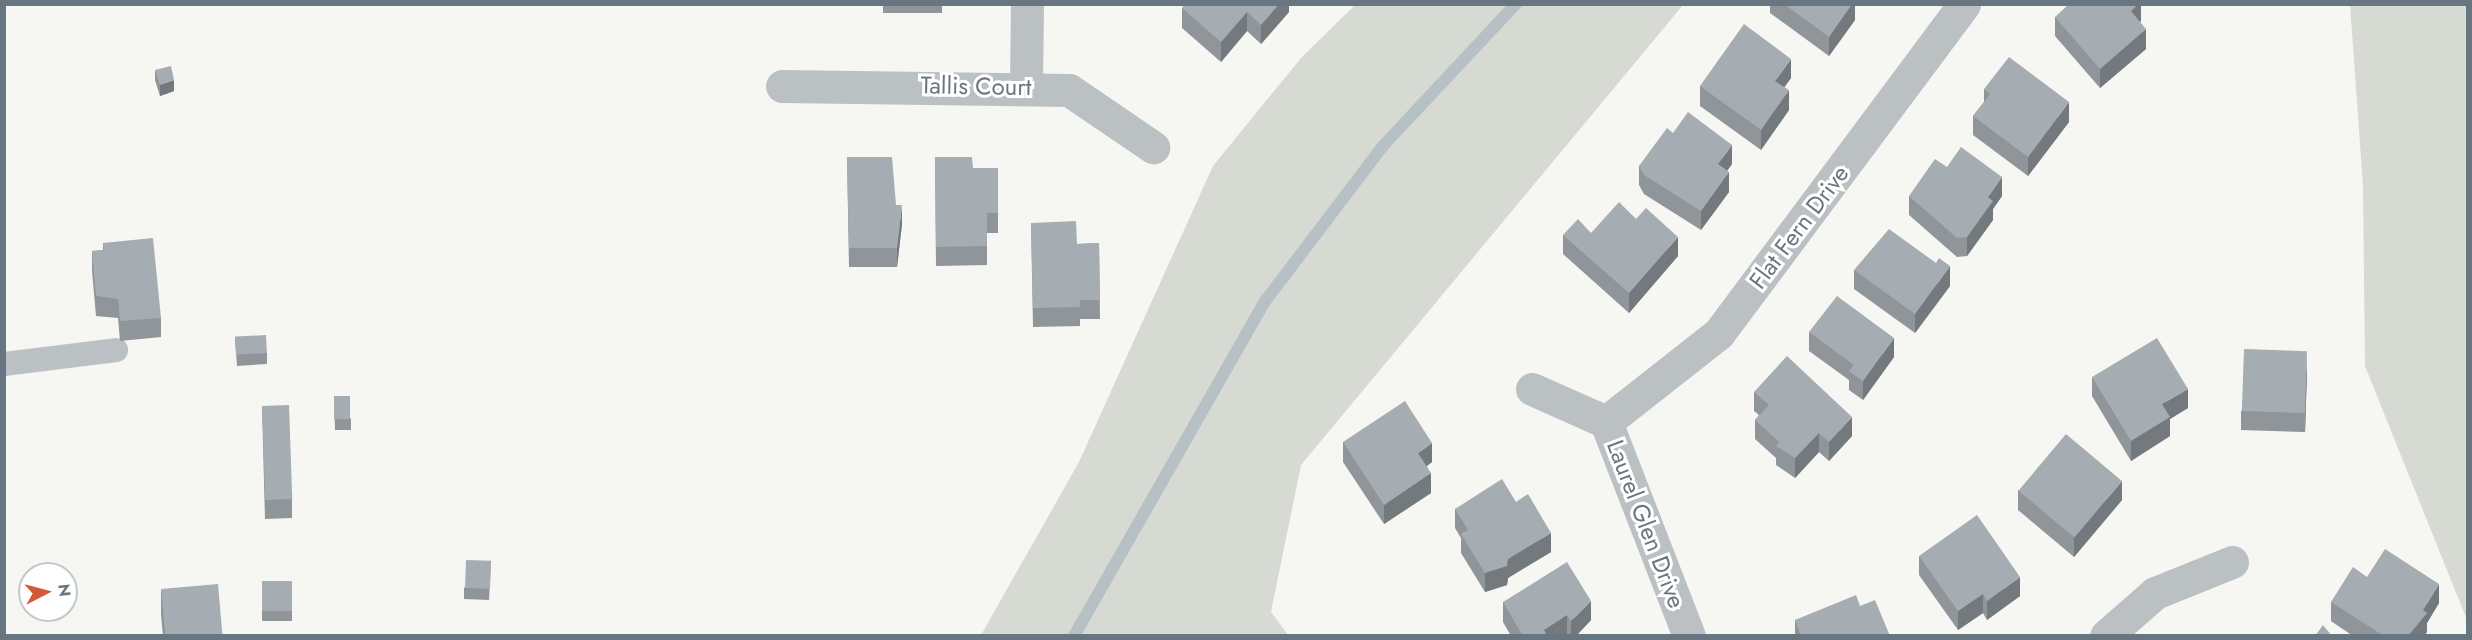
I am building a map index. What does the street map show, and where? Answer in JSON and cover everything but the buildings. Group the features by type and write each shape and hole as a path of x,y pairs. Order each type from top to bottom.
{"street":[{"path":"1026,86 1027,4"},
{"name":"Flat Fern Drive","path":"1606,422 1719,333 1964,4"},
{"name":"Tallis Court","path":"782,86 1026,86 1069,90 1153,147"},
{"name":"Laurel Glen Drive","path":"1532,389 1606,422 1689,636"},
{"path":"2106,636 2155,593 2232,562"}],"lane":[{"path":"4,364 116,350"}],"shaded area":[{"path":"1356,4 1683,5 1301,465 1271,612 1288,635 981,635 1079,462 1213,166 1301,58"},
{"path":"2350,5 2467,5 2467,620 2365,366 2363,186"}],"waterway":[{"path":"1074,636 1266,300 1382,147 1516,4"}]}
